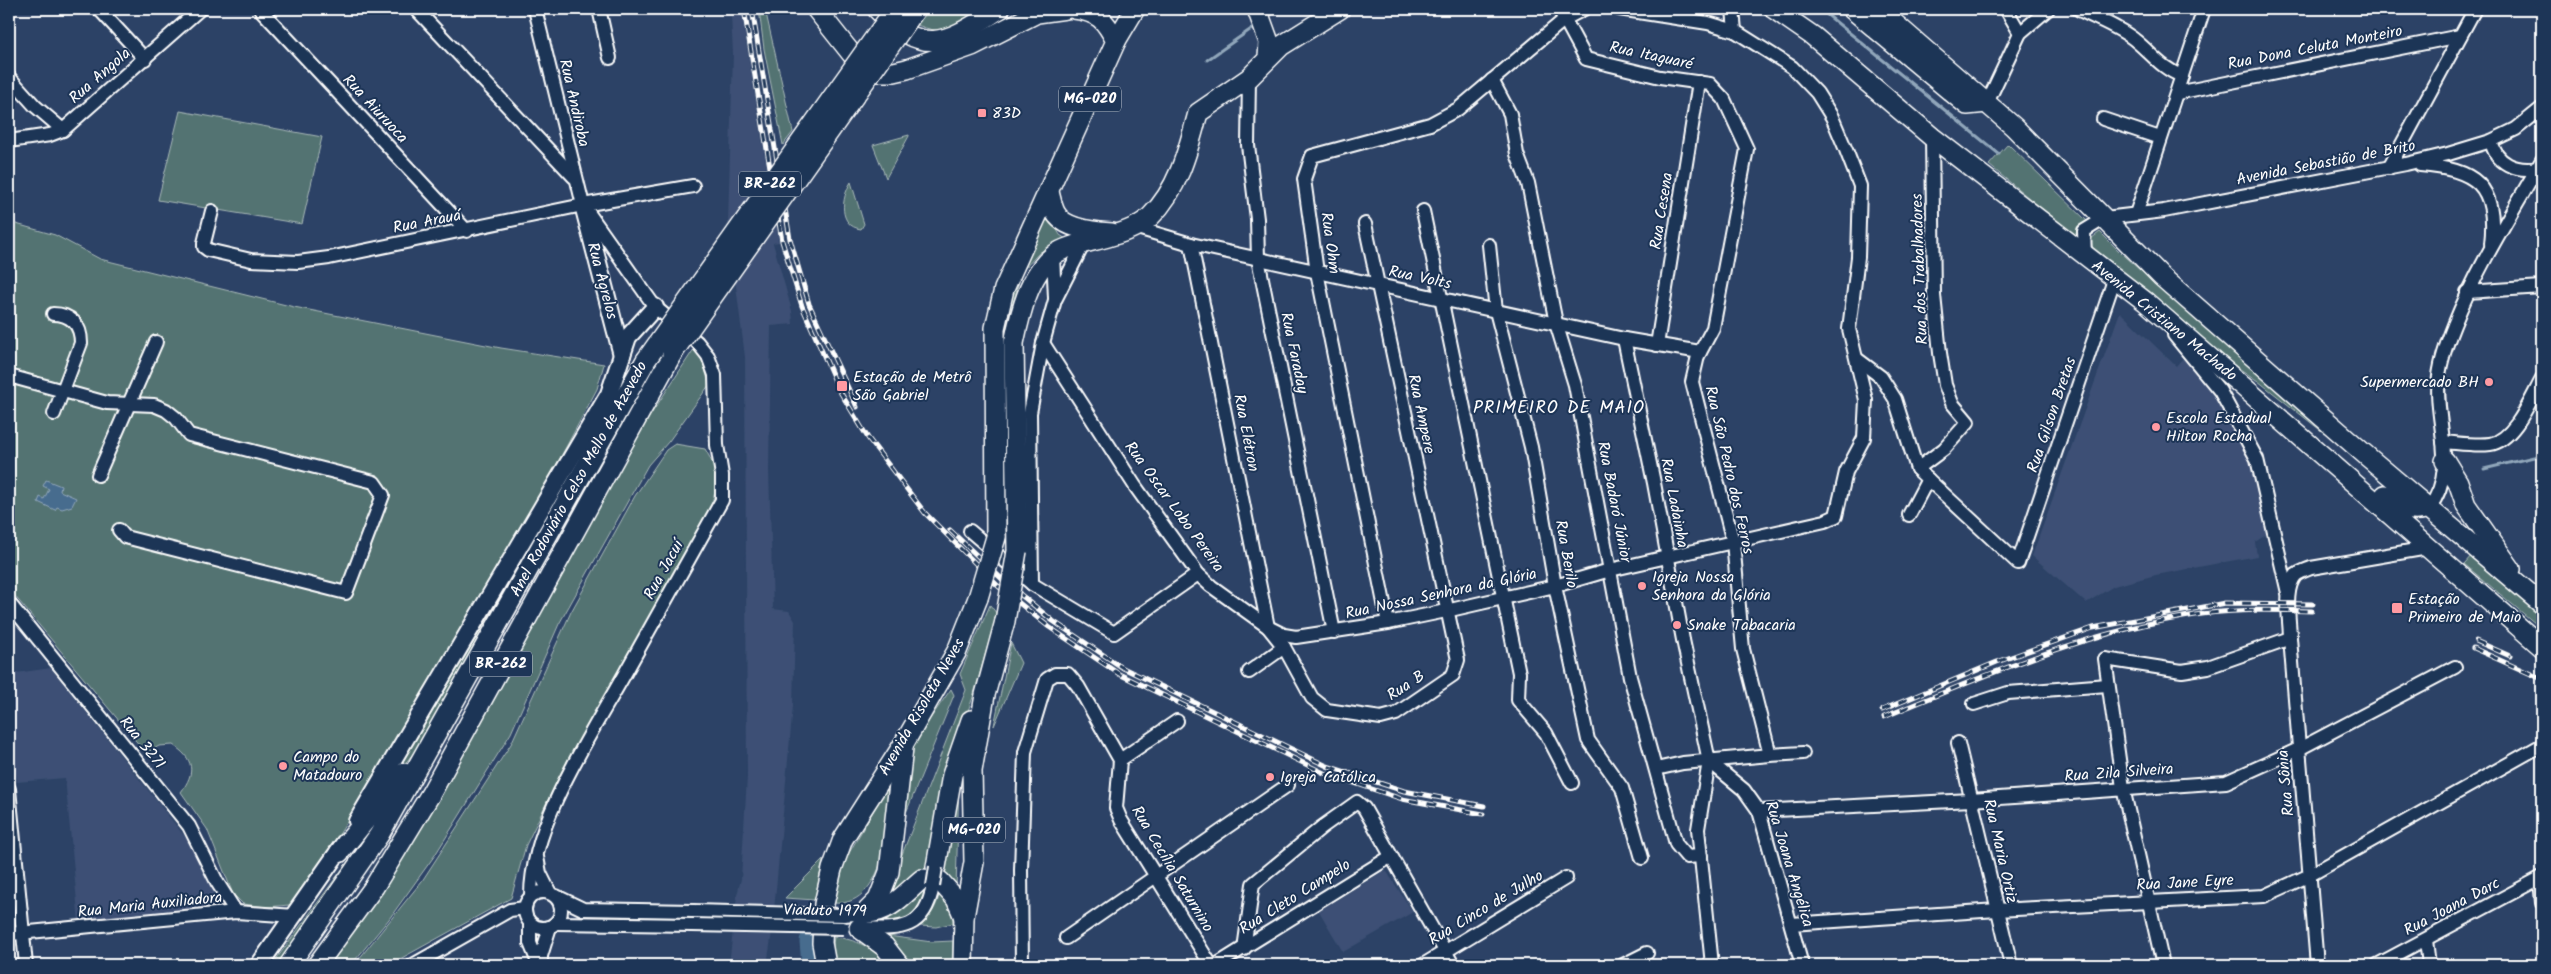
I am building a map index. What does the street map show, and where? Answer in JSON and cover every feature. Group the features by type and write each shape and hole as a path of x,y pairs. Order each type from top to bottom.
{"highway":[{"path":"816,9 866,72 894,72 943,58 972,46 1038,13 1066,9"},
{"path":"877,9 894,26 923,40 939,41 968,30 1000,9"},
{"name":"Anel Rodoviário Celso Mello de Azevedo","path":"289,965 379,835 646,360 895,9"},
{"name":"Anel Rodoviário Celso Mello de Azevedo","path":"317,965 374,887 430,795 672,354 916,9"},
{"path":"1074,9 1090,11 1098,15 1116,41"},
{"name":"MG-020","path":"1049,192 1116,41 1135,9"},
{"path":"1257,9 1269,42 1268,58"},
{"path":"1053,255 1128,230 1152,216 1178,177 1186,157 1198,113 1249,78 1281,46 1340,9"},
{"name":"Avenida Cristiano Machado","path":"1774,9 1813,36 1932,137 2146,302 2542,647"},
{"path":"1852,9 1967,105 1987,103"},
{"name":"Avenida Cristiano Machado","path":"1878,9 1987,103 2162,276 2542,604"},
{"path":"1049,192 1055,213 1077,228 1097,232 1128,230"},
{"name":"Avenida Risoleta Neves","path":"826,965 822,943 824,904 832,869 843,840 903,745 957,651 978,598 996,537 994,328 1004,290 1049,192"},
{"name":"MG-020","path":"963,965 964,917 974,862 972,771 985,695 1024,552 1014,343 1019,317 1031,284 1053,255"},
{"path":"2301,436 2318,436 2398,506 2410,511 2429,508"},
{"path":"2445,461 2458,482 2466,505 2526,590"},
{"path":"2428,548 2452,528 2466,505"},
{"path":"936,867 952,774 971,722 985,695"},
{"path":"339,853 437,732"},
{"path":"856,923 878,900 889,872 903,745"},
{"path":"856,923 888,908 922,879 940,881 956,900 964,917"},
{"path":"856,923 885,947 899,965"}],"main road":[{"name":"Rua Agrelos","path":"583,205 622,356"},
{"name":"Anel Rodoviário Celso Mello de Azevedo","path":"259,965 339,853 609,394 628,337 655,307"}],"street":[{"path":"99,9 145,59"},
{"name":"Rua Angola","path":"9,141 50,135 63,130 200,9"},
{"name":"Rua Aiuruoca","path":"260,9 467,231"},
{"path":"416,9 576,179"},
{"name":"Rua Andiroba","path":"535,9 583,205"},
{"path":"599,9 610,58"},
{"name":"Rua Ohm","path":"1388,623 1317,272 1304,179 1312,156 1430,124 1458,109 1492,80 1562,14 1584,9"},
{"path":"1619,9 1708,23 1735,30 1792,67 1816,94 1832,117 1860,186 1858,257 1849,328 1857,359 1881,377 1895,399 1918,469 1928,479 1909,515"},
{"path":"1733,9 1735,30"},
{"path":"2006,9 2020,33"},
{"path":"1987,103 2020,33 2048,9"},
{"path":"2078,9 2136,40 2161,65 2170,72 2182,76"},
{"path":"2136,214 2204,9"},
{"path":"2389,168 2475,9"},
{"name":"Rua Itaguaré","path":"1562,14 1586,59 1660,77 1705,83"},
{"name":"Rua Dona Celuta Monteiro","path":"2177,93 2460,36"},
{"path":"9,77 35,106 63,130"},
{"name":"Rua Faraday","path":"1249,78 1248,145 1257,219 1258,259 1334,632"},
{"name":"Rua Badaró Júnior","path":"1492,80 1510,114 1517,154 1528,183 1556,323 1575,385 1630,677 1678,849 1687,857 1701,856"},
{"name":"Rua Cesena","path":"1657,345 1705,83"},
{"name":"Rua São Pedro dos Ferros","path":"1705,83 1724,99 1747,149 1713,328 1700,352 1692,382 1733,542 1743,649 1770,755"},
{"path":"9,93 35,106"},
{"name":"Avenida Sebastião de Brito","path":"2105,218 2164,211 2406,164 2491,141 2516,129 2542,108"},
{"path":"2103,119 2160,138"},
{"name":"Rua dos Trabalhadores","path":"1918,469 1944,449 1968,422 1952,403 1945,384 1940,353 1934,295 1932,137"},
{"path":"2491,141 2497,156 2513,168 2520,170 2540,164"},
{"path":"2406,164 2455,169 2475,180 2489,199 2493,212 2491,248"},
{"path":"2429,508 2440,493 2445,461 2438,401 2439,374 2449,340 2467,292 2540,164"},
{"name":"Rua Arauá","path":"212,211 204,247 251,260 298,262 329,258 467,231 583,205 694,186"},
{"name":"Rua Jacuí","path":"531,895 531,874 536,852 562,790 588,738 722,500 722,475 717,445 715,376 708,356 697,342 655,307 583,205"},
{"path":"1423,211 1443,299 1519,673 1518,700 1546,733 1572,783"},
{"path":"2084,256 2084,231 2105,218"},
{"name":"Rua Ampere","path":"1365,224 1446,611"},
{"name":"Rua Volts","path":"1128,230 1624,339 1700,352"},
{"path":"1032,584 1024,552 1030,413 1043,343 1055,300 1088,243"},
{"name":"Rua Elétron","path":"1191,244 1268,627"},
{"name":"Rua Berilo","path":"1489,245 1496,311 1531,447 1555,586 1588,740 1622,788 1642,858"},
{"path":"1053,255 1055,300"},
{"name":"Rua Gilson Bretas","path":"1928,479 2018,563 2115,277"},
{"path":"2467,292 2542,287"},
{"name":"Rua Sônia","path":"2146,302 2220,390 2257,459 2289,598 2290,638 2317,965"},
{"path":"53,314 65,314 75,322 81,335 81,343 54,414"},
{"name":"Rua Ladainha","path":"1624,339 1683,640 1709,761"},
{"path":"98,475 156,342"},
{"name":"Rua Oscar Lobo Pereira","path":"1043,343 1136,486 1198,574 1211,586 1268,627 1284,647 1312,698"},
{"name":"Rua Nossa Senhora da Glória","path":"1268,627 1284,635 1296,637 1388,623 1555,586 1610,570 1824,521 1836,516 1846,472 1864,438 1866,400 1857,359"},
{"path":"9,376 107,403 154,405 166,410 189,434 374,482 383,495 346,593 125,537 119,530"},
{"path":"2443,442 2491,444 2506,438 2514,428 2542,379"},
{"path":"970,531 1032,584 1114,633 1198,574"},
{"name":"Rua Sônia","path":"2289,598 2292,583 2297,574 2311,568 2428,548"},
{"path":"2279,553 2286,561 2298,566 2311,568"},
{"name":"Rua 3271","path":"9,603 188,826 217,882 236,912"},
{"name":"Rua B","path":"1312,698 1328,710 1381,718 1396,714 1453,675 1458,660 1446,611"},
{"path":"2163,965 2123,788 2107,685 2105,658 2182,671 2208,666 2290,638"},
{"path":"1249,672 1284,647"},
{"name":"Rua Zila Silveira","path":"1759,811 1972,800 2226,782 2299,749 2455,667"},
{"path":"1022,965 1021,870 1025,752 1047,679 1055,674 1068,674 1078,686 1120,760 1178,721"},
{"path":"1974,704 2008,693 2107,685"},
{"name":"Rua Maria Ortiz","path":"1958,744 1996,910 2011,965"},
{"name":"Rua Jane Eyre","path":"1792,924 1996,910 2264,896 2310,875 2542,746"},
{"path":"1656,769 1683,763 1803,753"},
{"name":"Rua Cecília Saturnino","path":"1120,760 1116,808 1121,820 1211,965"},
{"path":"1709,761 1698,829 1712,965"},
{"name":"Rua Joana Angélica","path":"1709,761 1733,780 1752,799 1759,811 1802,965"},
{"path":"1705,787 1723,779 1733,780"},
{"path":"1066,938 1288,785"},
{"path":"9,789 26,965"},
{"path":"1244,949 1254,884 1322,827 1356,802 1364,808 1390,857 1453,965"},
{"path":"536,852 540,873 561,906 561,912 553,925 541,956 540,965"},
{"name":"Rua Cleto Campelo","path":"1216,965 1390,857"},
{"name":"Viaduto 1979","path":"553,925 856,923 894,928 911,923 924,914 930,903 936,867"},
{"name":"Rua Cinco de Julho","path":"1423,965 1566,878"},
{"path":"2541,878 2542,903"},
{"name":"Rua Joana Darc","path":"2377,965 2541,878"},
{"path":"524,908 531,895 544,891 553,894"},
{"name":"Viaduto 1979","path":"553,894 583,909 844,914 856,923"},
{"path":"524,908 530,923 530,943 540,965"},
{"path":"413,965 510,910 524,908"},
{"name":"Rua Maria Auxiliadora","path":"9,934 236,912 295,916"},
{"path":"530,923 539,928 553,925"},
{"path":"2426,940 2428,965"},
{"path":"1622,965 1647,953"}],"shaded area":[{"path":"742,15 779,242 773,243 792,311 793,324 771,326 769,470 773,609 789,611 795,621 793,706 772,932 767,965 729,965 737,895 741,879 747,777 745,357 728,222 733,53 731,16"},
{"name":"Escola Estadual Hilton Rocha","path":"2120,312 2176,366 2183,358 2218,393 2251,461 2269,533 2255,542 2257,556 2156,575 2114,586 2086,603 2032,556"},
{"path":"46,480 61,486 60,491 76,498 72,506 62,509 57,507 55,510 38,502 40,497 44,499 49,489 43,486"},
{"path":"51,668 194,848 215,895 215,908 79,923 65,778 17,782 9,716 9,674"},
{"path":"1384,871 1387,872 1413,912 1343,952 1319,911"}],"green space":[{"path":"759,9 765,9 793,132 783,145 764,49"},
{"path":"925,9 979,9 957,26 950,29 934,30 915,24"},
{"path":"180,111 322,137 302,224 158,200"},
{"path":"909,136 886,178 873,145"},
{"path":"2008,144 2087,221 2076,235 1989,165"},
{"path":"851,182 864,224 861,229 848,223 845,217 845,196"},
{"path":"1049,216 1060,235 1071,242 1040,252 1022,271 1009,317 1010,536 1002,533 1001,323 1021,262"},
{"path":"9,222 55,235 100,259 294,307 501,348 604,364 597,389 542,492 401,734 305,890 289,905 267,907 243,904 233,894 207,829 181,792 191,772 189,761 185,755 173,745 159,746 146,753 9,589"},
{"path":"2100,232 2125,257 2326,431 2324,433 2258,381 2231,363 2090,245 2092,238"},
{"path":"694,349 702,356 709,385 669,441 648,465 559,624 511,733 435,855 389,919 351,965 327,965 613,472"},
{"path":"625,360 620,399 435,727 393,778 508,577"},
{"path":"675,444 705,449 710,457 715,471 716,485 710,510 561,773 526,845 511,898 389,965 354,965 422,881 511,744 571,612 635,496 666,450"},
{"path":"2472,555 2542,611 2542,629 2464,564"},
{"path":"990,605 997,614 973,697 948,767 931,873 882,906 966,690 960,674"},
{"path":"1011,643 1021,663 994,726"},
{"path":"951,689 954,695 897,835 908,750"},
{"path":"897,770 889,830 877,873 866,890 852,900 834,903 845,860"},
{"path":"959,780 956,890 943,878"},
{"path":"378,829 283,965 272,965 359,846"},
{"path":"823,860 815,900 785,898"},
{"path":"929,885 916,915 901,922 870,922"},
{"path":"941,887 951,907 953,923 936,927 920,926 934,908"},
{"path":"880,935 932,942 953,941 952,965 904,965"},
{"path":"834,937 863,945 876,953 885,965 834,965 832,953"}],"waterway":[{"path":"1266,18 1280,9"},
{"path":"1820,9 1999,154"},
{"path":"1207,60 1257,25"},
{"path":"2484,469 2542,455"},
{"path":"809,941 811,965"}],"railway":[{"path":"744,9 782,241 802,306 839,390 868,438 925,513 998,586 1049,627 1119,674 1324,773 1402,799 1483,814"},
{"path":"752,9 790,239 809,304 857,407"},
{"path":"950,530 1004,581 1053,621 1123,668 1327,766 1404,791 1484,806"},
{"path":"1882,710 1997,662 2093,628 2225,603 2313,604"},
{"path":"1884,717 2040,655 2080,642 2160,621 2229,611 2312,611"},
{"path":"2476,641 2510,656"},
{"path":"2473,648 2542,679"}],"place":[{"name":"83D","path":"982,113"},
{"name":"Supermercado BH","path":"2489,382"},
{"name":"Estação de Metrô São Gabriel","path":"842,386"},
{"name":"Escola Estadual Hilton Rocha","path":"2156,427"},
{"name":"Igreja Nossa Senhora da Glória","path":"1642,586"},
{"name":"Estação Primeiro de Maio","path":"2397,608"},
{"name":"Snake Tabacaria","path":"1677,625"},
{"name":"Campo do Matadouro","path":"283,766"},
{"name":"Igreja Católica","path":"1270,777"}],"district":[{"name":"PRIMEIRO DE MAIO","path":"1559,408"}]}
